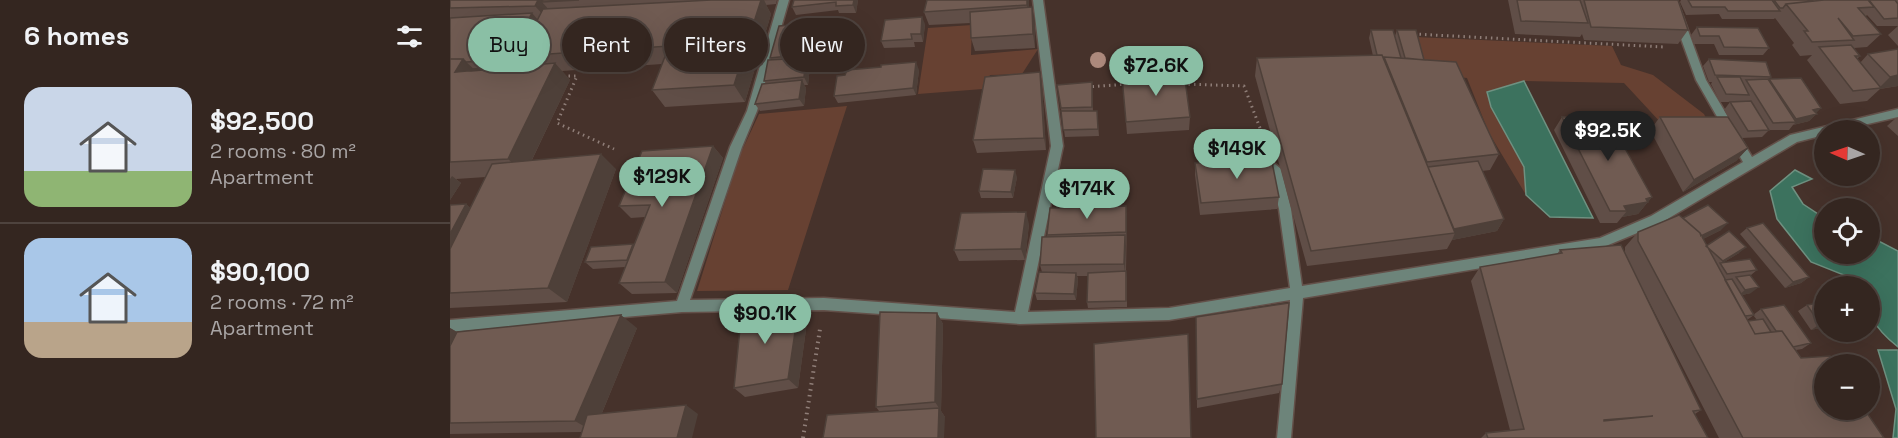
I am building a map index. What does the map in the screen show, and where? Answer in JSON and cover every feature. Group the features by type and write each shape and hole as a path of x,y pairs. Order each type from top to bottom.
{"street":[{"path":"682,306 736,147 752,111 784,0"},
{"path":"1020,318 1057,146 1038,0"},
{"path":"1672,0 1701,80 1750,164"},
{"path":"1870,120 1898,113"},
{"path":"450,326 682,306 824,304 1020,318 1169,314 1600,243 1655,220 1794,138 1814,133"},
{"path":"1275,169 1285,209 1297,294 1284,438"}],"path":[{"path":"1403,34 1689,48"},
{"path":"556,76 577,76 556,123 614,149"},
{"path":"1050,90 1132,84"},
{"path":"1180,84 1244,86 1275,169"},
{"path":"803,438 824,304"}],"shaded area":[{"path":"972,25 971,55 1038,49 1022,74 990,75 983,89 918,94 928,28"},
{"path":"1415,37 1612,46 1621,65 1653,75 1704,114 1710,126 1662,124 1624,83 1524,81 1488,92 1491,107 1524,167 1526,195 1489,133 1467,78 1429,74"},
{"path":"1524,81 1593,218 1550,217 1526,195 1524,167 1491,107 1487,92"},
{"path":"847,106 788,290 697,291 739,157 759,114"},
{"path":"1795,170 1812,179 1792,187 1803,204 1814,211 1814,263 1777,219 1770,191"},
{"path":"1880,242 1898,251 1898,347 1880,330 1880,276 1846,276 1816,264 1880,264"},
{"path":"1878,350 1898,350 1898,438 1893,438 1896,409"}],"building":[{"path":"450,0 538,0 535,6 450,8"},
{"path":"543,0 579,0 542,2"},
{"path":"711,0 761,0 755,18 664,18 664,46 652,47 652,18 562,18 562,53 550,54 550,18 538,18 543,9"},
{"path":"794,0 854,0 853,5 836,6 836,2 792,7"},
{"path":"927,0 1027,0 1027,5 924,12"},
{"path":"1517,0 1580,0 1588,23 1521,21"},
{"path":"1584,0 1678,0 1688,30 1591,27"},
{"path":"1688,0 1772,0 1780,11 1728,11 1725,7 1692,7"},
{"path":"1774,0 1813,1 1786,4 1780,8"},
{"path":"1824,0 1868,0 1874,7 1858,8 1881,34 1853,36 1838,18 1854,40 1812,42 1804,31 1808,31 1786,4"},
{"path":"1869,0 1895,0 1898,4 1898,18 1884,19"},
{"path":"1032,7 1033,34 971,38 970,12"},
{"path":"532,13 529,18 468,18 468,62 463,59 450,59 450,18"},
{"path":"922,17 921,34 911,34 912,39 881,41 885,20"},
{"path":"779,26 780,57 770,58"},
{"path":"1697,27 1758,28 1769,48 1724,47 1719,36 1700,36"},
{"path":"1371,30 1393,30 1401,58 1384,57 1384,60 1382,55 1377,55"},
{"path":"1397,30 1416,30 1424,60 1405,58"},
{"path":"1851,45 1860,56 1855,56 1881,88 1853,91 1819,47"},
{"path":"1898,49 1898,75 1890,77 1868,54"},
{"path":"1382,55 1455,233 1311,251 1257,58"},
{"path":"1384,57 1456,62 1499,154 1427,162"},
{"path":"450,59 463,59 455,72 550,72 550,63 555,63 508,159 450,162"},
{"path":"664,59 664,72 738,72 734,85 652,90"},
{"path":"780,59 780,72 805,72 804,77 764,81 766,72 768,72 768,60"},
{"path":"1709,59 1766,62 1771,77 1715,75"},
{"path":"916,62 913,88 834,96 837,76 845,75 846,72 865,72 865,68 881,67 881,65"},
{"path":"1040,72 1044,138 973,140 985,77"},
{"path":"1184,72 1190,117 1126,122 1122,77"},
{"path":"1717,77 1740,77 1749,95 1726,94"},
{"path":"1801,78 1821,108 1813,110 1817,114 1796,119 1769,79"},
{"path":"1768,79 1796,122 1773,123 1746,80"},
{"path":"802,80 799,99 755,104 762,84"},
{"path":"1092,82 1092,107 1061,108 1057,85"},
{"path":"1751,101 1769,130 1748,131 1730,102"},
{"path":"1061,111 1097,111 1098,129 1063,130"},
{"path":"1607,116 1652,197 1646,199 1648,202 1624,206 1627,211 1610,211 1562,117"},
{"path":"1660,117 1728,117 1748,148 1694,180"},
{"path":"713,146 665,282 619,283 650,205 619,206 642,151"},
{"path":"601,154 548,288 450,293 450,249 492,164"},
{"path":"1271,157 1279,197 1201,203 1195,163"},
{"path":"1478,161 1504,219 1454,229 1428,167"},
{"path":"983,169 1015,170 1011,192 979,191"},
{"path":"466,204 450,234 450,205"},
{"path":"1708,205 1728,223 1701,236 1683,218"},
{"path":"1126,206 1126,232 1047,235 1050,208"},
{"path":"1026,212 1021,249 954,250 961,213"},
{"path":"1679,215 1700,233 1755,334 1782,331 1801,358 1814,357 1814,420 1872,420 1884,438 1743,438 1638,241 1638,232"},
{"path":"1763,223 1809,277 1793,282 1747,228"},
{"path":"1729,231 1746,247 1723,261 1706,246"},
{"path":"1125,235 1124,264 1040,265 1042,237"},
{"path":"633,244 627,260 585,262 591,247"},
{"path":"1621,245 1701,410 1693,411 1708,438 1488,438 1486,433 1524,429 1480,267 1562,253 1560,250","holes":["1653,416 1604,421 1604,420"]},
{"path":"1750,259 1757,270 1727,274 1720,263"},
{"path":"1126,271 1126,301 1087,302 1088,273"},
{"path":"1039,272 1076,273 1074,294 1035,293"},
{"path":"1750,275 1759,287 1745,290 1736,277"},
{"path":"1732,279 1754,315 1745,316 1725,280"},
{"path":"1289,303 1282,384 1197,399 1196,317"},
{"path":"1814,304 1814,315 1807,305"},
{"path":"799,305 788,379 734,388 742,309"},
{"path":"1784,305 1811,343 1793,347 1782,331 1776,331 1761,309"},
{"path":"880,312 937,313 935,402 876,407"},
{"path":"621,315 575,421 450,423 450,346 457,332"},
{"path":"1763,319 1771,332 1755,334 1748,321"},
{"path":"1188,334 1191,438 1096,438 1094,344"},
{"path":"686,405 677,438 580,438 587,415"},
{"path":"939,408 938,438 823,438 827,415"}]}
